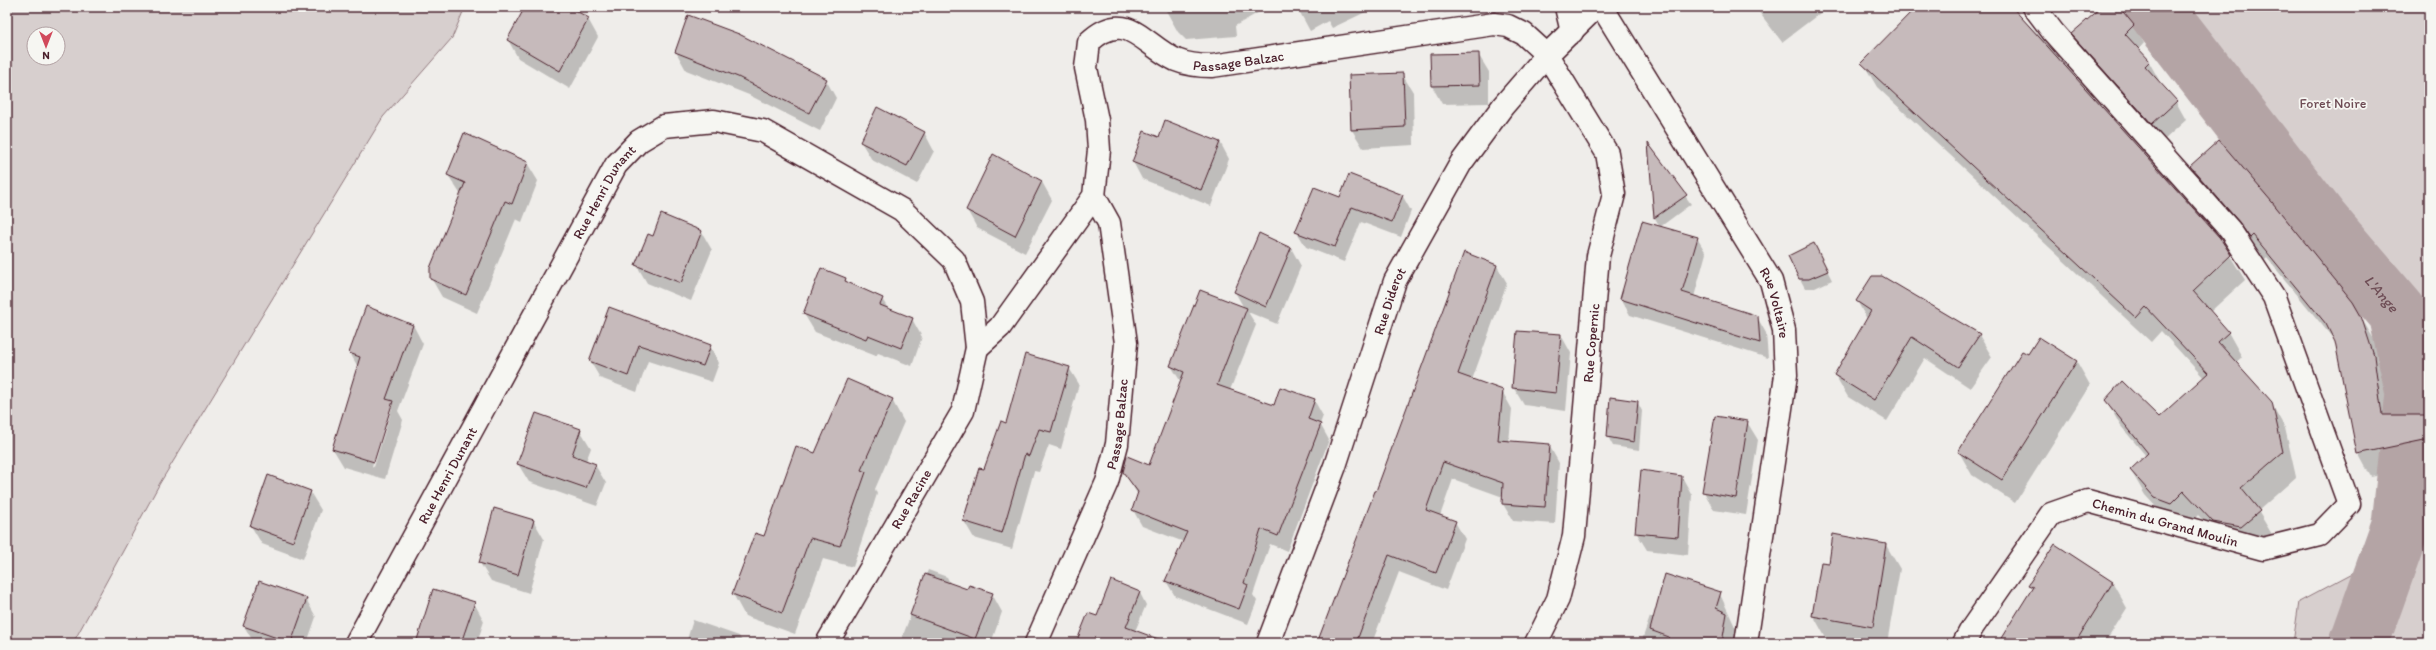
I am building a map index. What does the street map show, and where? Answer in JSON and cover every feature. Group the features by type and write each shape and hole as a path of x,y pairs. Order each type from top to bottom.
{"street":[{"path":"1566,7 1572,32"},
{"name":"Rue Diderot","path":"1268,643 1335,466 1395,281 1461,163 1503,106 1548,55 1596,7"},
{"name":"Rue Voltaire","path":"1602,7 1771,281 1784,330 1786,375 1746,643"},
{"name":"Chemin du Grand Moulin","path":"1964,643 1972,628 2051,514 2088,501 2263,549 2320,536 2349,504 2274,297 2230,230 2053,32 2034,7"},
{"name":"Passage Balzac","path":"977,348 1000,327 1094,196 1100,150 1097,120 1086,68 1089,42 1100,31 1114,27 1130,29 1174,59 1193,66 1212,66 1494,24 1508,26 1524,34 1548,55"},
{"name":"Rue Copernic","path":"1536,643 1558,599 1574,536 1598,256 1614,194 1607,153 1548,55"},
{"name":"Rue Henri Dunant","path":"356,643 616,165 639,141 664,126 714,121 762,131 902,210 954,260 972,302 977,348"},
{"name":"Passage Balzac","path":"1036,643 1107,482 1117,444 1126,343 1109,223 1094,196"},
{"name":"Rue Racine","path":"826,643 963,411 977,348"}],"green space":[{"path":"7,7 465,7 452,38 383,117 160,483 73,643 7,643"},
{"name":"Foret Noire","path":"2139,7 2429,7 2429,643 2293,643 2299,602 2363,568 2402,421 2371,310"}],"building":[{"path":"525,7 569,7 589,18 560,71 507,40"},
{"path":"1916,7 2012,7 2220,238 2231,255 2193,291 2229,332 2218,342 2272,402 2283,452 2241,488 2260,511 2241,527 2213,522 2184,491 2171,504 2155,498 2130,470 2148,453 2105,400 2122,381 2159,417 2208,373 2146,307 2136,318 1861,63"},
{"path":"2102,7 2119,7 2134,25 2125,34 2150,61 2145,66 2177,101 2152,124 2071,34"},
{"path":"688,15 739,34 827,79 809,113 738,77 675,52"},
{"path":"1479,53 1480,85 1431,86 1430,54"},
{"path":"1403,73 1405,127 1351,130 1349,75"},
{"path":"877,107 925,132 907,166 860,142"},
{"path":"1165,120 1220,142 1201,190 1132,162 1144,131 1159,137"},
{"path":"464,133 528,162 512,204 505,201 466,295 430,279 430,268 465,183 447,175"},
{"path":"2219,140 2272,202 2353,302 2361,316 2374,356 2382,415 2429,415 2429,439 2357,454 2335,342 2326,324 2253,235 2250,238 2239,222 2190,166"},
{"path":"1648,143 1687,195 1654,218"},
{"path":"993,154 1042,181 1015,236 966,210"},
{"path":"1349,174 1403,195 1392,222 1352,207 1335,247 1295,232 1314,187 1340,197"},
{"path":"661,214 702,231 681,283 635,265 648,234 653,236"},
{"path":"1642,221 1698,237 1682,292 1758,316 1760,343 1620,299"},
{"path":"1259,233 1291,248 1266,307 1234,292"},
{"path":"1814,243 1828,271 1809,279 1799,279 1788,256"},
{"path":"1464,252 1497,265 1458,374 1503,390 1498,440 1550,444 1545,507 1502,504 1503,483 1443,462 1426,510 1456,521 1436,573 1389,555 1356,643 1317,643 1376,491"},
{"path":"821,268 846,278 845,281 883,298 880,305 913,318 901,348 868,335 866,339 803,314"},
{"path":"1872,276 1882,276 1980,334 1958,367 1912,337 1874,400 1834,375 1871,311 1856,301"},
{"path":"1200,290 1247,308 1217,385 1274,405 1280,387 1315,399 1308,419 1321,424 1278,536 1261,529 1244,583 1248,585 1239,609 1165,581 1187,532 1132,510 1138,492 1123,472 1127,456 1149,465 1184,372 1170,366"},
{"path":"366,306 413,325 386,399 393,401 374,462 332,449 360,357 349,353"},
{"path":"609,307 711,345 703,366 639,345 628,376 589,361"},
{"path":"1517,331 1561,334 1556,393 1512,388"},
{"path":"2039,337 2077,361 2002,480 1958,452 2022,351 2028,354"},
{"path":"1025,354 1070,367 1051,432 1039,429 1029,456 1025,454 1002,533 963,521 979,468 984,469 1001,421 1006,423"},
{"path":"847,379 893,399 861,470 866,472 840,546 810,538 782,613 732,594 755,533 764,536 796,446 815,453"},
{"path":"1610,397 1638,401 1634,442 1607,437"},
{"path":"536,413 581,429 572,455 596,464 586,488 517,464"},
{"path":"1715,416 1748,421 1736,498 1702,492"},
{"path":"1641,470 1682,476 1678,537 1635,533"},
{"path":"268,475 311,491 293,542 250,526"},
{"path":"494,508 534,520 518,575 479,563"},
{"path":"1833,534 1886,544 1873,627 1812,616 1821,562 1829,563"},
{"path":"2055,544 2113,582 2075,643 1998,643 2033,587 2028,585"},
{"path":"925,574 967,589 969,585 993,593 975,639 910,615"},
{"path":"1665,574 1721,592 1716,608 1727,613 1722,643 1666,643 1669,637 1650,630"},
{"path":"1111,580 1140,592 1126,627 1161,640 1161,643 1076,643 1088,613 1097,616"},
{"path":"259,581 307,598 291,643 243,626"},
{"path":"433,589 475,602 461,643 416,643"}],"waterway":[{"name":"L'Ange","path":"2154,7 2320,222 2398,313 2415,393 2401,525 2359,643"}]}
